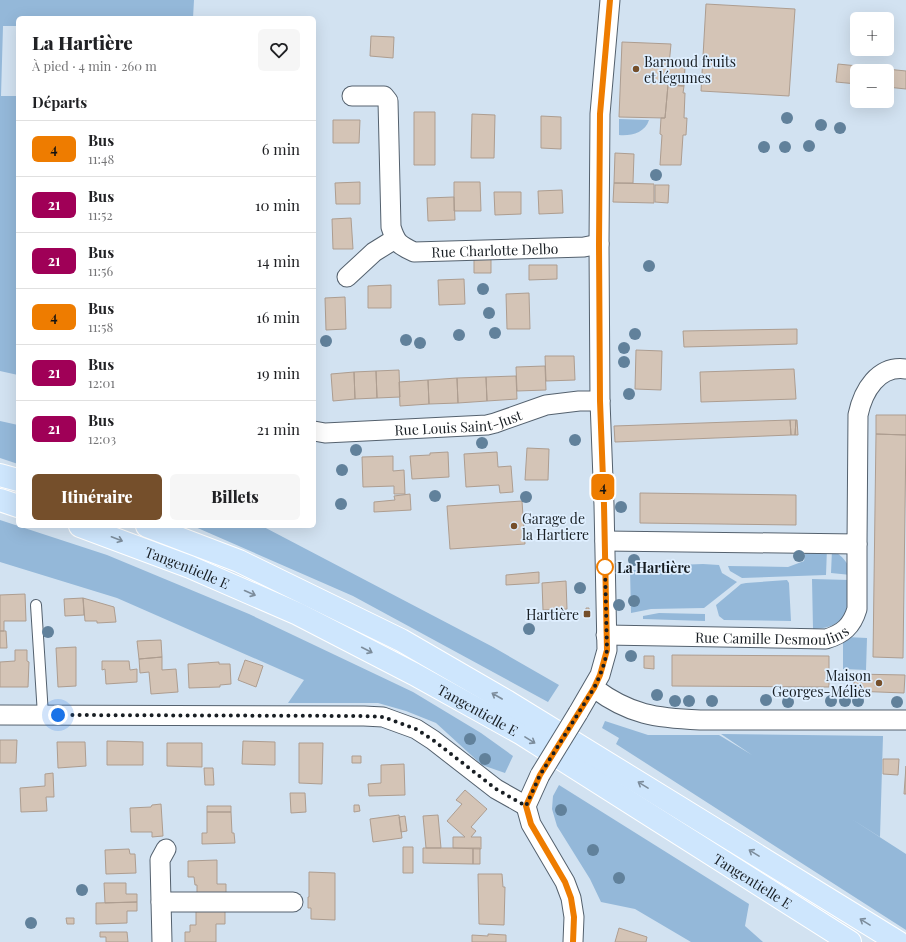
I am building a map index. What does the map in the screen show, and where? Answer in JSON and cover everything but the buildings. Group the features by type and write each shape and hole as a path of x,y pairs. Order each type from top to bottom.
{"main road":[{"path":"0,475 16,479"},
{"path":"0,500 16,505"},
{"name":"Tangentielle E","path":"85,528 190,567 291,611 414,674 522,734 850,942"},
{"name":"Tangentielle E","path":"152,528 239,561 401,640 508,702 898,942"}],"street":[{"path":"573,942 574,917 571,898 565,882 531,824 526,806 540,775 594,688 606,658 600,401 599,244 600,114 610,0"},
{"path":"347,277 374,252 395,239 391,227 388,101 384,96 352,96"},
{"name":"Rue Charlotte Delbo","path":"395,239 404,248 414,252 584,247 599,244"},
{"name":"Rue Camille Desmoulins","path":"606,635 826,639 834,637 847,629 855,616 857,609 858,415 861,400 868,387 878,377 886,372 906,369"},
{"name":"Rue Louis Saint-Just","path":"316,432 325,434 487,425 546,405 600,401"},
{"path":"604,541 857,544"},
{"path":"594,688 619,705 647,715 669,718 700,720 906,720"},
{"path":"0,714 383,717 416,729 433,740 496,789 526,806"},
{"path":"162,942 160,860 166,849"},
{"path":"161,902 293,902"}],"lane":[{"path":"36,605 43,715"}],"shaded area":[{"path":"0,0 194,0 193,16 16,16 16,26 3,26 1,96 16,96 16,375 0,371"},
{"path":"619,119 649,120 644,128 637,133 619,135"},
{"path":"0,421 16,425 16,463 0,458"},
{"path":"0,520 16,525 16,528 24,528 107,555 249,614 413,692 481,733 513,756 505,773 482,765 436,723 406,711 378,703 288,703 304,680 117,598 0,562"},
{"path":"198,528 266,528 493,647 559,685 548,702 353,596"},
{"path":"806,548 827,548 826,575 742,578 730,571 728,566 788,567 804,561"},
{"path":"832,550 849,566 851,575 831,573"},
{"path":"676,565 719,565 722,573 737,582 704,608 651,609 631,613 630,570 676,570"},
{"path":"812,579 850,580 847,608 844,615 840,621 825,628 813,629"},
{"path":"787,580 789,583 791,621 724,620 719,616 716,605 741,584"},
{"path":"659,613 705,614 705,621 643,619 643,616"},
{"path":"847,637 867,638 866,670 843,669 843,639"},
{"path":"605,721 648,735 719,735 752,755 721,734 883,736 880,837 850,818 906,854 906,930 616,744 619,738 602,728"},
{"path":"559,785 749,904 745,926 763,942 691,942 635,909 601,902 590,879 557,826 552,809 553,796"}],"bus line":[{"name":"4","path":"573,942 574,917 571,898 565,882 531,824 526,806 540,775 594,688 606,658 607,650 600,401 599,244 600,114 610,0"}],"place":[{"name":"Barnoud fruits et légumes","path":"636,69"},
{"name":"Garage de la Hartiere","path":"514,526"},
{"name":"La Hartière","path":"605,567"},
{"name":"Hartière","path":"587,614"},
{"name":"Maison Georges-Méliès","path":"879,683"}],"route":[{"path":"58,715 383,717 416,729 433,740 496,789 526,806 540,775 594,688 606,658 605,567"}]}
